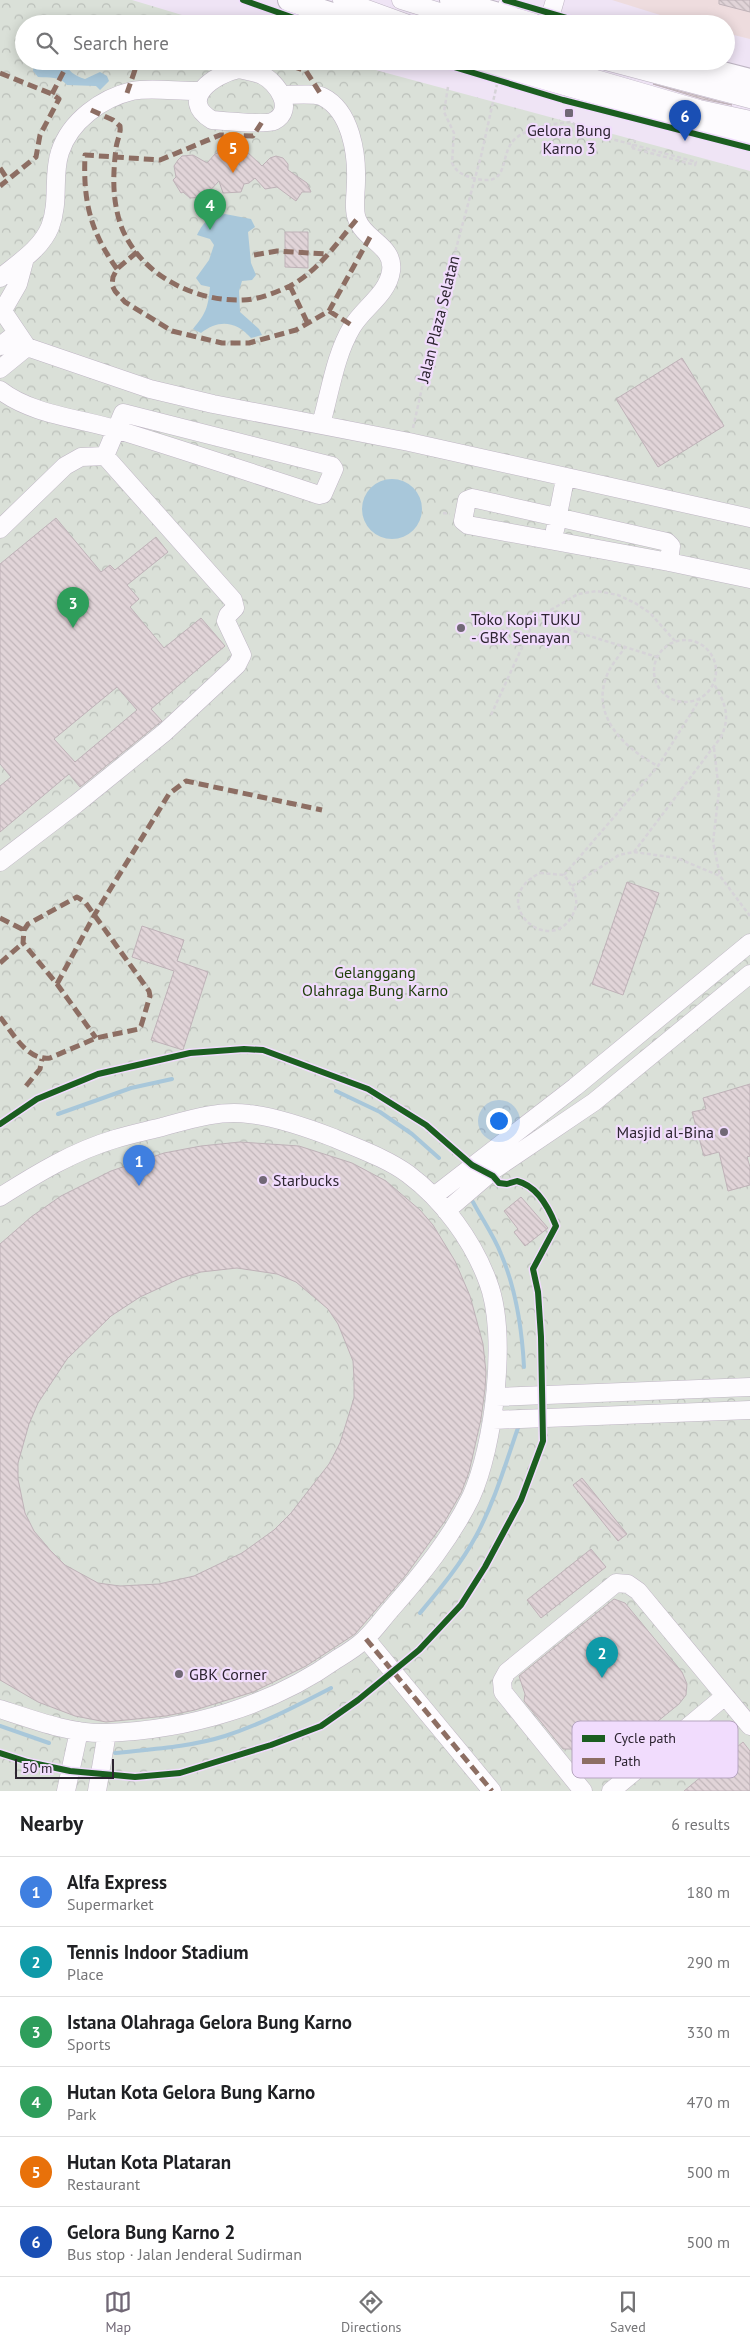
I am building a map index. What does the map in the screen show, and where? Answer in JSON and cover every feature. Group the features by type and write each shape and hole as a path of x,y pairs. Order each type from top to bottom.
{"main road":[{"path":"289,0 351,14"},
{"path":"455,1 497,15"},
{"path":"486,70 750,135"},
{"path":"711,70 750,80"}],"street":[{"path":"401,0 497,15"},
{"path":"551,15 555,0"},
{"path":"235,70 214,78 197,98 198,107 204,115 212,120 273,122 281,116 285,107 282,95 273,83 263,76 242,70"},
{"path":"564,70 682,105 750,120"},
{"path":"640,70 750,99"},
{"path":"0,278 39,245 56,208 60,152 73,128 91,110 111,98 134,91 201,91"},
{"path":"282,95 322,96 335,105 345,121 356,156 357,219 363,229 388,254 391,261 392,270 385,287 352,326 344,344 321,424"},
{"path":"25,258 18,284 1,308 22,340 150,389 213,404 408,442 565,479 750,518"},
{"path":"0,346 22,340"},
{"path":"0,369 22,340"},
{"path":"0,390 26,405 117,430 319,495 323,494 334,469 332,466 123,413 117,430 105,456"},
{"path":"3,521 65,466 81,457 105,456"},
{"path":"0,862 165,732 237,665 242,655 226,621 228,615 235,608 233,600 105,456"},
{"path":"553,540 565,479"},
{"path":"669,562 671,546 668,542 472,498 467,500 463,522 468,525 750,579"},
{"path":"434,1196 484,1155 575,1087 750,943"},
{"path":"446,1211 495,1169 594,1102 750,974"},
{"path":"575,1087 594,1102"},
{"path":"0,1197 28,1179 80,1152 115,1139 210,1113 249,1114 313,1130 380,1158 407,1173 434,1196 446,1211 470,1247 489,1283 495,1314 496,1397 493,1420 471,1496 430,1566 366,1639 318,1672 284,1692 254,1704 197,1721 159,1729 107,1733 79,1731 0,1709"},
{"path":"484,1155 495,1169"},
{"path":"496,1397 750,1387"},
{"path":"554,1418 557,1394"},
{"path":"493,1420 750,1410"},
{"path":"572,1777 503,1692 502,1681 507,1672 616,1582 628,1584 638,1591 750,1726"},
{"path":"366,1639 492,1791"},
{"path":"695,1721 725,1696"},
{"path":"66,1791 79,1731"},
{"path":"97,1791 107,1733"},
{"path":"572,1778 583,1791"},
{"path":"611,1791 627,1778"}],"path":[{"path":"486,70 498,80 507,83"},
{"path":"448,87 444,112 454,133 452,163 462,175 484,181 500,174 509,146 515,139 525,132 548,125 571,122 588,133 627,143 696,162 695,165 632,148 635,140"},
{"path":"491,714 535,618 578,594 597,590 618,595 650,613 664,626 675,641"},
{"path":"483,640 524,619 535,618 657,657"},
{"path":"564,875 658,766 700,699 714,684 716,667 708,651 693,641 675,641 657,657 654,676 658,687 667,696 678,701 690,702 700,699"},
{"path":"626,646 607,674 604,689 605,710 613,730 624,744 638,756 658,766"},
{"path":"634,852 714,747 726,726 725,702 714,684"},
{"path":"714,747 718,791 713,842 720,876 750,916"},
{"path":"572,886 619,855 634,852 677,858 720,876"},
{"path":"540,873 564,875 572,886 576,897 576,910 570,920 561,928 549,931 537,929 526,923 519,906 521,888 529,879 540,873"}],"shaded area":[{"path":"612,0 750,0 750,39 735,35 735,15 660,15"}],"green space":[{"name":"Gelanggang Olahraga Bung Karno","path":"0,0 132,0 182,15 15,15 15,70 375,70 750,171 750,1791 0,1791"}],"water":[{"path":"70,70 75,75 85,79 100,72 107,76 109,81 100,90 96,86 67,85 57,79 38,77 33,71"},
{"path":"225,214 251,219 255,227 248,232 251,263 256,275 252,280 242,281 239,291 240,312 259,329 262,335 251,338 239,328 227,324 214,325 201,333 193,329 206,310 210,287 201,285 196,278 209,260 214,245 210,239 197,235 208,220"},
{"path":"392,479 408,484 413,488 417,493 422,509 417,525 413,530 408,534 392,539 376,534 371,530 367,525 362,509 367,493 371,488 376,484"}],"building":[{"path":"719,0 750,0 750,12 719,4"},
{"path":"653,84 732,105 702,99"},
{"path":"223,144 245,147 245,150 262,166 270,158 276,156 283,158 288,164 288,170 307,183 311,192 302,192 296,201 277,187 265,189 255,178 249,183 244,184 241,192 223,193 219,181 204,197 190,198 183,192 181,193 173,180 176,177 174,166 178,160 182,156 193,155 207,163 215,154 222,151"},
{"path":"285,232 308,232 308,268 285,267"},
{"path":"682,358 724,426 658,467 616,399"},
{"path":"56,518 101,572 110,565 115,570 156,537 168,552 127,585 139,599 130,607 164,648 201,618 225,646 151,709 162,721 80,787 69,774 0,832 0,786 11,777 0,764 0,564","holes":["117,687 137,710 75,762 54,739"]},
{"path":"627,882 659,893 623,995 592,984"},
{"path":"142,926 184,940 177,961 208,972 183,1050 151,1040 174,971 132,957"},
{"name":"Masjid al-Bina","path":"750,1084 750,1156 747,1157 750,1167 750,1185 728,1191 719,1152 704,1156 692,1112 706,1109 703,1098"},
{"path":"240,1142 299,1146 352,1163 386,1181 420,1210 433,1225 455,1261 470,1296 483,1344 486,1372 481,1419 469,1472 461,1493 445,1521 406,1575 355,1634 306,1666 253,1692 195,1710 166,1716 106,1722 75,1716 38,1702 0,1680 0,1244 31,1217 61,1196 111,1171 164,1153 201,1146","holes":["237,1268 277,1274 296,1282 328,1309 338,1324 353,1361 354,1398 340,1443 329,1464 291,1513 274,1530 242,1553 194,1576 159,1584 120,1586 98,1583 65,1565 34,1531 25,1513 18,1479 18,1463 29,1424 38,1403 67,1359 111,1316 140,1297 181,1278 201,1272"]},
{"path":"521,1197 548,1228 525,1246 514,1232 518,1229 504,1211"},
{"path":"582,1478 627,1534 618,1541 573,1485"},
{"path":"591,1549 606,1567 541,1618 527,1600"},
{"path":"614,1599 625,1603 682,1672 687,1684 686,1695 679,1704 658,1721 572,1721 572,1750 563,1749 524,1701 525,1694 519,1676"},
{"path":"743,1742 750,1751 750,1791 684,1791 700,1778 738,1778 738,1746"}],"waterway":[{"path":"58,1114 131,1088 172,1079"},
{"path":"336,1091 380,1112 412,1134 439,1158"},
{"path":"473,1202 498,1247 511,1281 520,1324 524,1367"},
{"path":"420,1613 457,1566 483,1523 495,1495 519,1425"},
{"path":"115,1753 157,1749 212,1740 266,1720 331,1688"},
{"path":"0,1726 49,1743"}],"marked path":[{"path":"52,94 64,70"},
{"path":"127,93 135,70"},
{"path":"303,70 306,71 322,96"},
{"path":"0,73 52,94 59,99 40,135 36,157 0,186"},
{"path":"91,110 113,120 120,126 116,145 114,195 120,223 128,241 153,270 187,290 205,296 243,300 279,291 300,280 318,265 357,219"},
{"path":"117,269 100,242 90,215 85,187 85,155 160,160 220,135 253,136 262,122"},
{"path":"0,168 8,180"},
{"path":"137,252 117,269 113,277 112,285 125,302 172,331 222,343 249,343 296,330 329,311 370,237"},
{"path":"254,255 277,251 327,254"},
{"path":"290,286 308,324"},
{"path":"329,311 353,326"},
{"path":"57,984 95,914 169,794 186,781 322,810"},
{"path":"0,1017 21,1045 34,1055 42,1058 50,1058 96,1038 139,1029 141,1026 150,996 149,991 85,902 77,897 28,924 24,930 23,943 57,984 96,1038"},
{"path":"0,918 24,930"},
{"path":"0,963 23,943"},
{"path":"26,1086 40,1069 42,1059"},
{"path":"366,1639 492,1791"}],"cycle path":[{"path":"243,0 286,15"},
{"path":"505,0 556,15"},
{"path":"464,70 563,100 750,148"},
{"path":"0,1124 37,1099 98,1074 190,1053 244,1049 263,1050 368,1089 426,1125 472,1165 493,1176 499,1183 507,1184 517,1181 531,1188 546,1205 556,1226 533,1269 538,1292 541,1337 543,1441 521,1500 485,1567 461,1605 419,1650 358,1700 321,1726 271,1745 180,1773 135,1777 70,1771 28,1762 0,1753"}],"place":[{"name":"Gelora Bung Karno 3","path":"569,113"},
{"name":"Gelora Bung Karno 2","path":"685,141"},
{"name":"Hutan Kota Plataran","path":"233,173"},
{"name":"Hutan Kota Gelora Bung Karno","path":"210,230"},
{"name":"Istana Olahraga Gelora Bung Karno","path":"73,628"},
{"name":"Toko Kopi TUKU - GBK Senayan","path":"461,628"},
{"name":"Masjid al-Bina","path":"724,1132"},
{"name":"Starbucks","path":"263,1180"},
{"name":"Alfa Express","path":"139,1186"},
{"name":"GBK Corner","path":"179,1674"},
{"name":"Tennis Indoor Stadium","path":"602,1678"}]}
